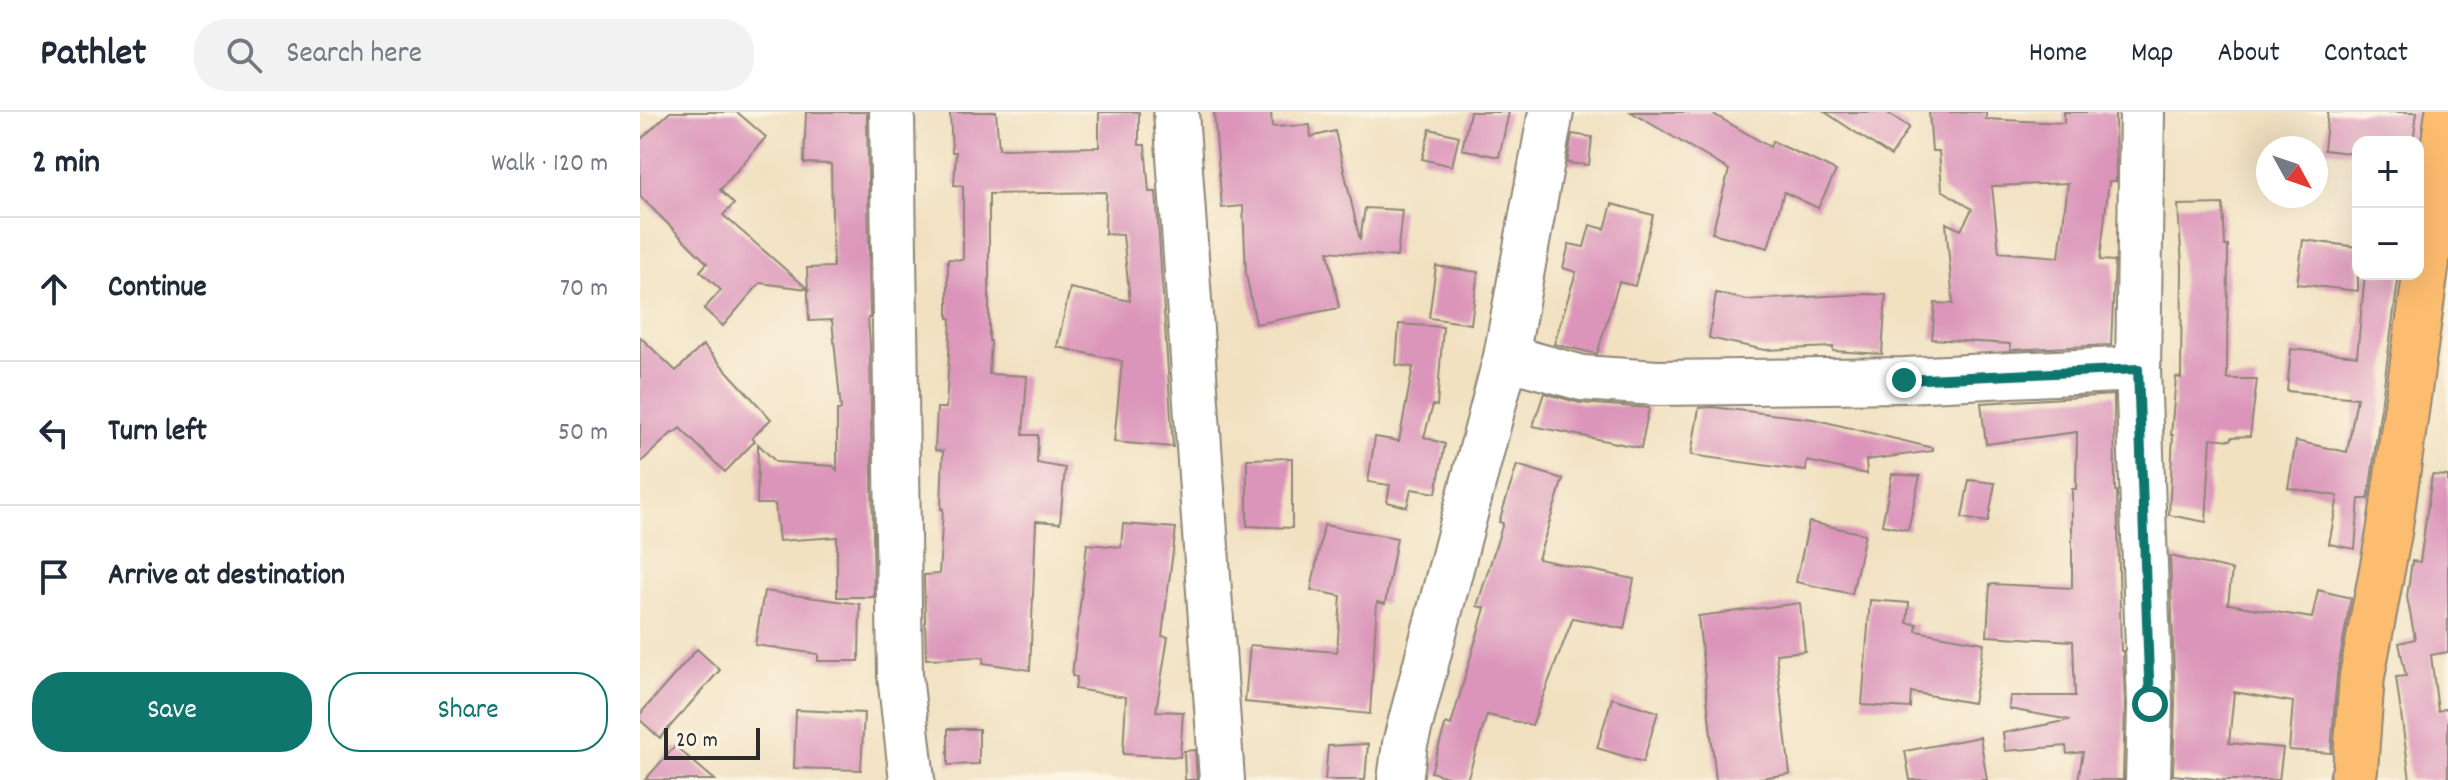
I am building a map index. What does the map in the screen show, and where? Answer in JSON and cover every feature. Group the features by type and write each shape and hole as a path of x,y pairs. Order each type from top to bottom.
{"main road":[{"path":"2352,780 2362,676 2389,533 2448,112"}],"street":[{"path":"892,112 900,676 912,780"},
{"path":"1176,112 1222,780"},
{"path":"1400,780 1405,744 1506,357 1551,112"},
{"path":"2142,112 2138,369 2150,704 2148,780"},
{"path":"1506,357 1582,378 1657,383 1904,380 2138,369"}],"building":[{"path":"670,112 737,112 766,137 720,190 734,204 723,215 808,289 760,283 723,326 704,309 721,290 700,271 707,263 640,196 640,140"},
{"path":"806,112 867,112 874,597 837,597 837,537 779,541 775,504 757,504 758,444 776,462 833,466 837,470 837,410 841,410 832,320 809,321 807,268 833,267 831,164 804,163"},
{"path":"950,112 996,112 999,149 1099,147 1099,112 1139,112 1139,145 1145,145 1149,192 1156,192 1173,447 1114,442 1122,361 1057,347 1070,288 1130,301 1123,235 1105,234 1106,192 989,194 989,374 1027,376 1023,435 1038,435 1037,463 1065,468 1060,523 1036,521 1030,670 983,663 984,657 926,659 924,575 939,574 943,509 943,451 935,450 937,408 946,408 951,318 948,318 948,259 963,260 963,186 954,185 956,152 952,152"},
{"path":"1214,112 1271,112 1272,127 1310,125 1311,137 1335,131 1360,240 1365,208 1402,210 1397,257 1328,251 1339,308 1256,324 1246,274 1243,206 1222,208"},
{"path":"1470,112 1509,112 1499,157 1462,149"},
{"path":"1631,112 1710,112 1770,147 1772,141 1836,171 1818,208 1784,192 1768,248 1712,233 1729,170"},
{"path":"1825,112 1886,112 1909,127 1891,156"},
{"path":"1929,112 1986,112 1986,119 2064,123 2064,112 2115,112 2116,181 2109,181 2100,260 2115,261 2111,345 2010,350 2010,344 1932,339 1935,303 1953,304 1946,223 1961,230 1972,209 1942,190 1939,151 1932,151","holes":["2068,183 2059,257 1999,252 1992,186"]},
{"path":"2328,112 2417,112 2414,136 2352,136 2352,153 2328,150 2328,136 2325,136"},
{"path":"1430,129 1459,136 1452,166 1422,159"},
{"path":"1572,134 1592,137 1589,165 1567,163"},
{"path":"1612,204 1653,215 1635,286 1619,282 1597,354 1554,344 1576,272 1563,268 1569,244 1584,247 1590,225 1605,229"},
{"path":"2223,204 2225,246 2228,246 2227,379 2257,379 2250,436 2232,437 2231,440 2211,438 2206,522 2169,515 2176,377 2181,378 2182,266 2178,205"},
{"path":"2303,240 2352,246 2352,280 2358,280 2358,291 2297,284"},
{"path":"1436,266 1478,272 1471,324 1429,318"},
{"path":"2364,280 2398,280 2369,495 2368,499 2359,499 2355,549 2329,544 2338,496 2288,488 2296,441 2347,452 2357,398 2287,391 2291,349 2357,356"},
{"path":"1716,293 1747,300 1886,295 1882,354 1833,351 1833,347 1765,350 1709,338"},
{"path":"1399,324 1443,327 1437,406 1433,405 1424,437 1445,444 1436,493 1411,489 1407,507 1387,502 1390,485 1368,482 1375,437 1399,441 1413,367 1396,365"},
{"path":"640,337 676,371 703,345 771,419 725,472 680,428 640,463"},
{"path":"1544,393 1580,403 1649,408 1641,448 1533,426"},
{"path":"2114,395 2115,491 2125,704 2123,780 2078,780 2083,752 2067,754 2066,746 2005,751 2003,733 2070,720 2009,709 2010,696 2075,696 2073,641 1987,636 1990,584 2072,588 2072,489 2076,489 2077,432 1986,444 1981,403"},
{"path":"1699,408 1813,419 1933,448 1933,451 1866,460 1867,474 1807,461 1806,471 1691,455"},
{"path":"1292,458 1292,528 1247,526 1247,459"},
{"path":"1517,465 1563,479 1538,559 1634,579 1624,629 1573,618 1532,725 1487,715 1467,780 1459,780 1431,772 1446,723 1451,725 1485,608 1477,606"},
{"path":"1892,474 1920,476 1908,530 1882,525"},
{"path":"2432,475 2448,476 2448,652 2431,655 2438,711 2448,708 2448,780 2410,780 2396,677 2406,676 2399,643 2415,639 2407,597 2412,561 2420,562"},
{"path":"1969,480 1995,483 1988,522 1962,518"},
{"path":"1809,522 1865,534 1852,594 1796,582"},
{"path":"1123,524 1176,528 1162,636 1168,637 1156,711 1183,712 1180,757 1123,754 1126,697 1075,689 1077,677 1072,676 1087,544 1121,547"},
{"path":"1324,525 1397,538 1385,604 1377,602 1370,714 1245,702 1250,645 1337,652 1341,596 1311,590"},
{"path":"2170,556 2232,570 2228,604 2312,618 2318,590 2351,598 2337,674 2331,753 2289,750 2293,702 2234,692 2229,743 2283,748 2279,780 2224,780 2173,775 2175,703"},
{"path":"764,591 860,604 859,661 818,661 818,654 755,645"},
{"path":"1870,600 1909,603 1907,623 1917,624 1916,631 1984,643 1973,703 1911,692 1910,708 1862,705"},
{"path":"1800,603 1805,651 1776,654 1790,774 1716,780 1698,616"},
{"path":"697,649 720,670 660,738 640,720 640,714"},
{"path":"1612,698 1658,712 1643,762 1597,748"},
{"path":"796,710 864,713 861,770 794,768"},
{"path":"948,729 979,729 979,764 948,765"},
{"path":"1980,737 1987,780 1910,780 1905,751"},
{"path":"1368,744 1365,780 1325,780 1328,746"},
{"path":"675,746 715,780 645,780"},
{"path":"1195,750 1197,780 1185,780 1184,751"}],"route":[{"path":"1904,380 2138,369 2150,704"}]}
